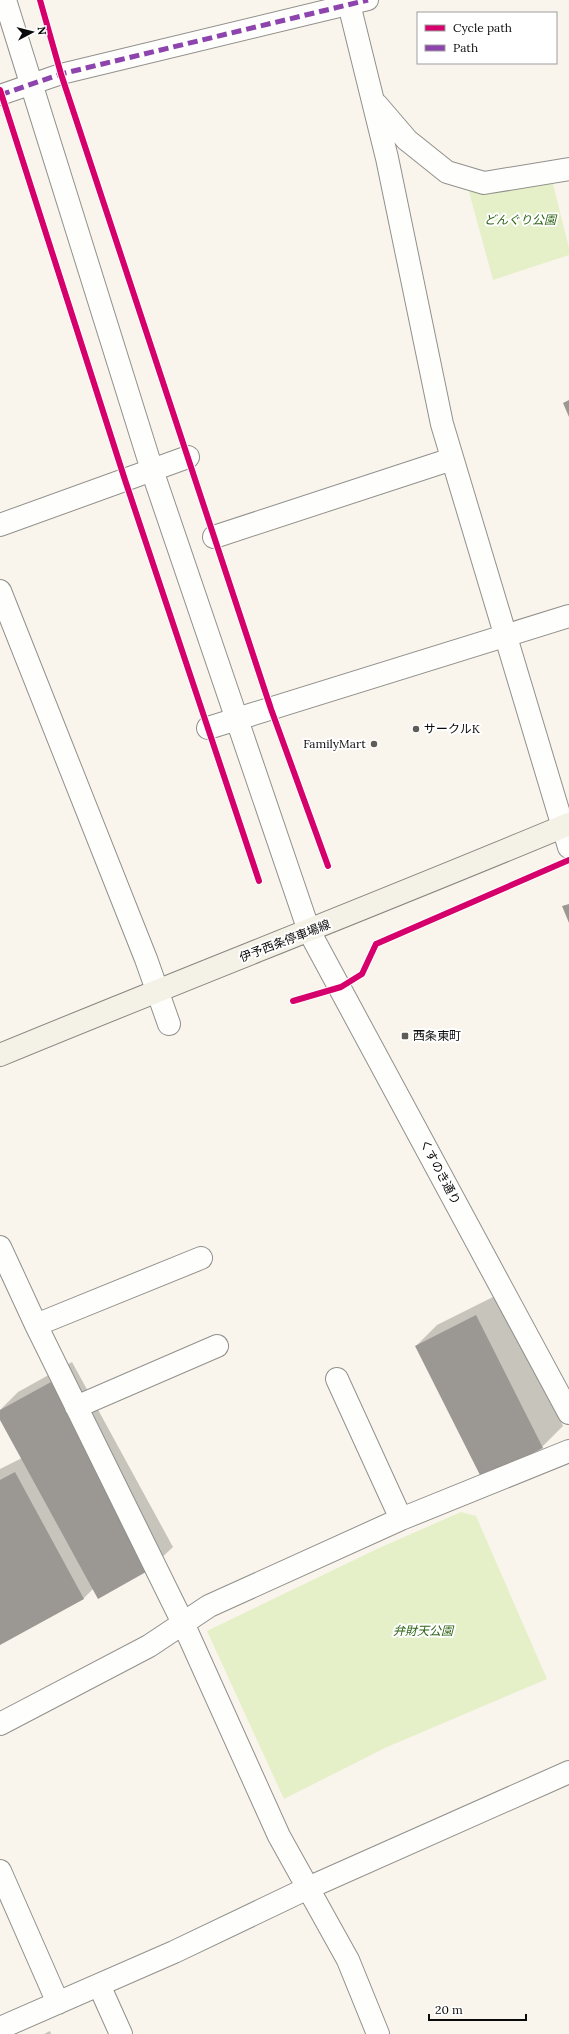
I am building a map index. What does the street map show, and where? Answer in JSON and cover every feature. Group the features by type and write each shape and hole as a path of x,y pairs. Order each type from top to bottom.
{"main road":[{"name":"伊予西条停車場線","path":"0,1055 158,990 567,832"}],"street":[{"name":"くすのき通り","path":"5,0 152,470 310,932 569,1413"},
{"path":"0,95 61,74 355,2 372,100 387,158 442,424 504,636 567,832"},
{"path":"372,100 407,140 447,172 484,183 569,169"},
{"path":"0,525 188,456"},
{"path":"214,537 452,459"},
{"path":"0,591 158,990 169,1024"},
{"path":"208,728 569,616"},
{"path":"0,1247 36,1325 183,1623 279,1836 348,1960 378,2034"},
{"path":"36,1325 201,1258"},
{"path":"76,1407 217,1346"},
{"path":"337,1379 401,1519"},
{"path":"0,1724 149,1646 209,1606 401,1519 569,1451"},
{"path":"0,2028 174,1952 308,1888 569,1772"},
{"path":"0,1871 58,2003"},
{"path":"99,1985 121,2034"}],"green space":[{"name":"どんぐり公園","path":"550,172 569,248 569,255 493,280 465,177"},
{"name":"弁財天公園","path":"461,1512 476,1516 547,1679 387,1747 284,1799 207,1631 379,1548"}],"building":[{"path":"569,400 569,417 563,403"},
{"path":"569,904 569,923 562,906"},
{"path":"476,1315 543,1448 482,1479 415,1346"},
{"path":"51,1382 153,1568 98,1599 0,1420 0,1410"},
{"path":"15,1472 84,1599 0,1645 0,1480"}],"marked path":[{"path":"0,95 61,74 368,0"}],"cycle path":[{"path":"40,0 61,74 271,709 328,866"},
{"path":"0,90 125,480 259,881"},
{"path":"293,1001 341,987 362,974 376,944 569,860"}],"place":[{"name":"サークルK","path":"416,729"},
{"name":"FamilyMart","path":"374,744"},
{"name":"西条東町","path":"405,1036"}]}
